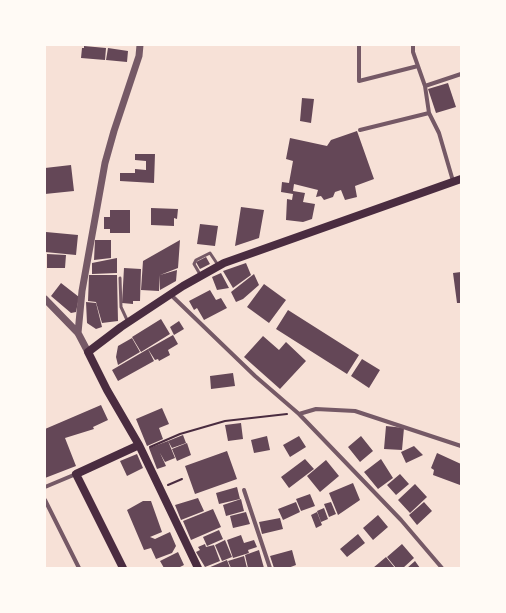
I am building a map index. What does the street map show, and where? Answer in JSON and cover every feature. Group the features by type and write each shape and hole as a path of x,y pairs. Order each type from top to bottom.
{"main road":[{"path":"198,568 141,448 107,390 88,352 128,322 218,266 266,247 457,180"},
{"path":"123,568 76,474 141,448"}],"street":[{"path":"78,333 82,290 106,163 114,130 140,56 140,45"},
{"path":"359,45 359,82 418,66"},
{"path":"413,45 413,52 425,86 429,113 439,133 457,180"},
{"path":"425,86 461,74"},
{"path":"360,130 429,113"},
{"path":"171,294 250,371 298,414 401,520 442,568"},
{"path":"45,299 78,333 88,352"},
{"path":"298,414 316,409 355,411 461,446"},
{"path":"45,487 76,474"},
{"path":"244,490 270,568"},
{"path":"45,500 79,568"}],"lane":[{"path":"201,276 194,264 196,260 210,253 218,266"},
{"path":"120,278 121,307 128,322"}],"path":[{"path":"141,448 180,434 225,421 298,414"},
{"path":"160,488 182,479"}],"building":[{"path":"84,46 106,48 105,60 81,58 82,48 84,48"},
{"path":"108,48 128,51 127,62 106,60"},
{"path":"448,83 456,107 436,113 428,89"},
{"path":"302,98 314,99 311,123 300,121"},
{"path":"357,131 374,179 355,186 357,197 345,200 341,190 335,192 333,197 324,200 321,196 316,197 318,190 294,184 293,191 305,193 303,202 315,204 312,219 303,222 286,220 287,199 292,200 293,194 281,192 282,182 289,183 293,161 286,159 290,138 327,146 331,140"},
{"path":"135,154 155,154 154,183 120,181 120,173 135,173 135,169 146,170 146,161 135,160"},
{"path":"71,165 74,191 45,194 45,168"},
{"path":"241,207 264,210 259,238 235,246"},
{"path":"151,208 178,209 177,219 174,218 174,226 151,225"},
{"path":"110,210 130,210 130,233 110,233 110,229 104,229 104,217 110,217"},
{"path":"200,224 218,226 215,246 197,244"},
{"path":"46,232 78,235 76,255 45,252"},
{"path":"95,240 111,240 111,258 94,260"},
{"path":"180,240 178,268 160,275 159,291 141,290 143,261"},
{"path":"47,254 66,255 65,268 47,268"},
{"path":"206,257 210,264 200,269 196,262"},
{"path":"117,258 117,273 92,274 92,263"},
{"path":"246,263 251,275 233,288 223,271"},
{"path":"124,268 141,269 140,301 133,301 133,304 122,303"},
{"path":"177,270 176,281 160,290 160,275"},
{"path":"461,272 461,303 457,303 453,273"},
{"path":"221,273 229,288 217,290 212,277"},
{"path":"254,274 259,285 243,299 236,302 231,292"},
{"path":"89,275 117,275 118,321 102,323 96,302 88,301"},
{"path":"61,283 79,297 76,312 71,313 51,296"},
{"path":"264,284 286,300 269,323 247,307"},
{"path":"210,290 216,300 221,298 227,308 204,320 197,308 194,310 189,301"},
{"path":"86,302 96,303 102,327 96,329 87,323"},
{"path":"288,310 359,355 347,374 276,329"},
{"path":"161,319 170,334 141,352 132,337"},
{"path":"179,321 184,329 174,335 170,327"},
{"path":"173,335 178,344 168,350 170,355 159,361 158,359 155,360 148,349"},
{"path":"263,336 279,350 286,342 306,361 280,389 244,357"},
{"path":"132,338 140,352 118,365 116,357 118,346"},
{"path":"148,349 154,361 118,381 112,370"},
{"path":"362,359 380,370 369,388 351,376"},
{"path":"233,373 235,386 211,389 210,376"},
{"path":"101,405 108,420 93,427 94,429 65,438 76,466 45,478 45,429"},
{"path":"162,408 169,424 159,428 163,439 147,446 136,419"},
{"path":"241,423 243,439 228,441 225,425"},
{"path":"386,426 404,428 402,450 384,449"},
{"path":"183,435 186,443 172,448 168,441"},
{"path":"267,436 270,450 254,453 251,440"},
{"path":"299,436 306,447 290,457 283,445"},
{"path":"361,436 373,451 360,462 348,447"},
{"path":"168,441 175,458 165,462 160,453 166,466 157,469 149,448"},
{"path":"187,443 191,455 177,461 172,449"},
{"path":"414,446 423,455 406,463 401,452"},
{"path":"227,451 237,479 195,494 185,466"},
{"path":"437,453 461,464 460,485 433,475 434,470 431,468"},
{"path":"137,454 143,468 127,476 120,461"},
{"path":"305,459 314,469 289,488 281,477"},
{"path":"381,459 393,478 378,489 364,472"},
{"path":"326,460 339,476 320,492 307,476"},
{"path":"400,474 409,484 396,495 387,485"},
{"path":"353,483 360,500 338,515 329,493"},
{"path":"415,484 427,497 410,513 398,500"},
{"path":"237,487 240,499 219,504 216,493"},
{"path":"310,494 315,506 301,511 296,499"},
{"path":"198,498 204,511 181,520 175,505"},
{"path":"241,499 244,511 226,516 223,505"},
{"path":"143,501 151,501 162,532 150,537 155,539 170,532 176,546 172,553 156,559 151,548 144,550 127,510"},
{"path":"296,502 300,512 283,520 278,509"},
{"path":"331,502 336,514 329,517 324,504"},
{"path":"424,502 432,511 417,525 409,515"},
{"path":"324,508 328,519 321,522 317,511"},
{"path":"213,509 221,527 191,540 183,521"},
{"path":"246,512 250,524 233,528 230,516"},
{"path":"317,512 322,525 316,528 311,515"},
{"path":"378,515 388,527 373,540 363,528"},
{"path":"280,518 283,529 262,534 259,522"},
{"path":"219,530 223,539 207,546 203,537"},
{"path":"358,534 365,543 347,557 340,549"},
{"path":"241,535 244,543 254,540 257,547 248,550 249,553 233,558 227,540"},
{"path":"225,540 232,557 222,561 215,545"},
{"path":"205,544 206,547 214,545 220,561 205,567 196,552 200,550 198,547"},
{"path":"402,544 414,558 403,568 396,568 387,557"},
{"path":"259,550 264,568 248,568 245,555"},
{"path":"292,550 296,565 288,568 274,568 270,556"},
{"path":"178,552 184,565 178,568 164,568 160,561"},
{"path":"244,556 247,568 231,568 228,561"},
{"path":"386,557 395,568 373,568"},
{"path":"227,560 230,568 208,568"},
{"path":"415,561 420,568 407,568"}]}
